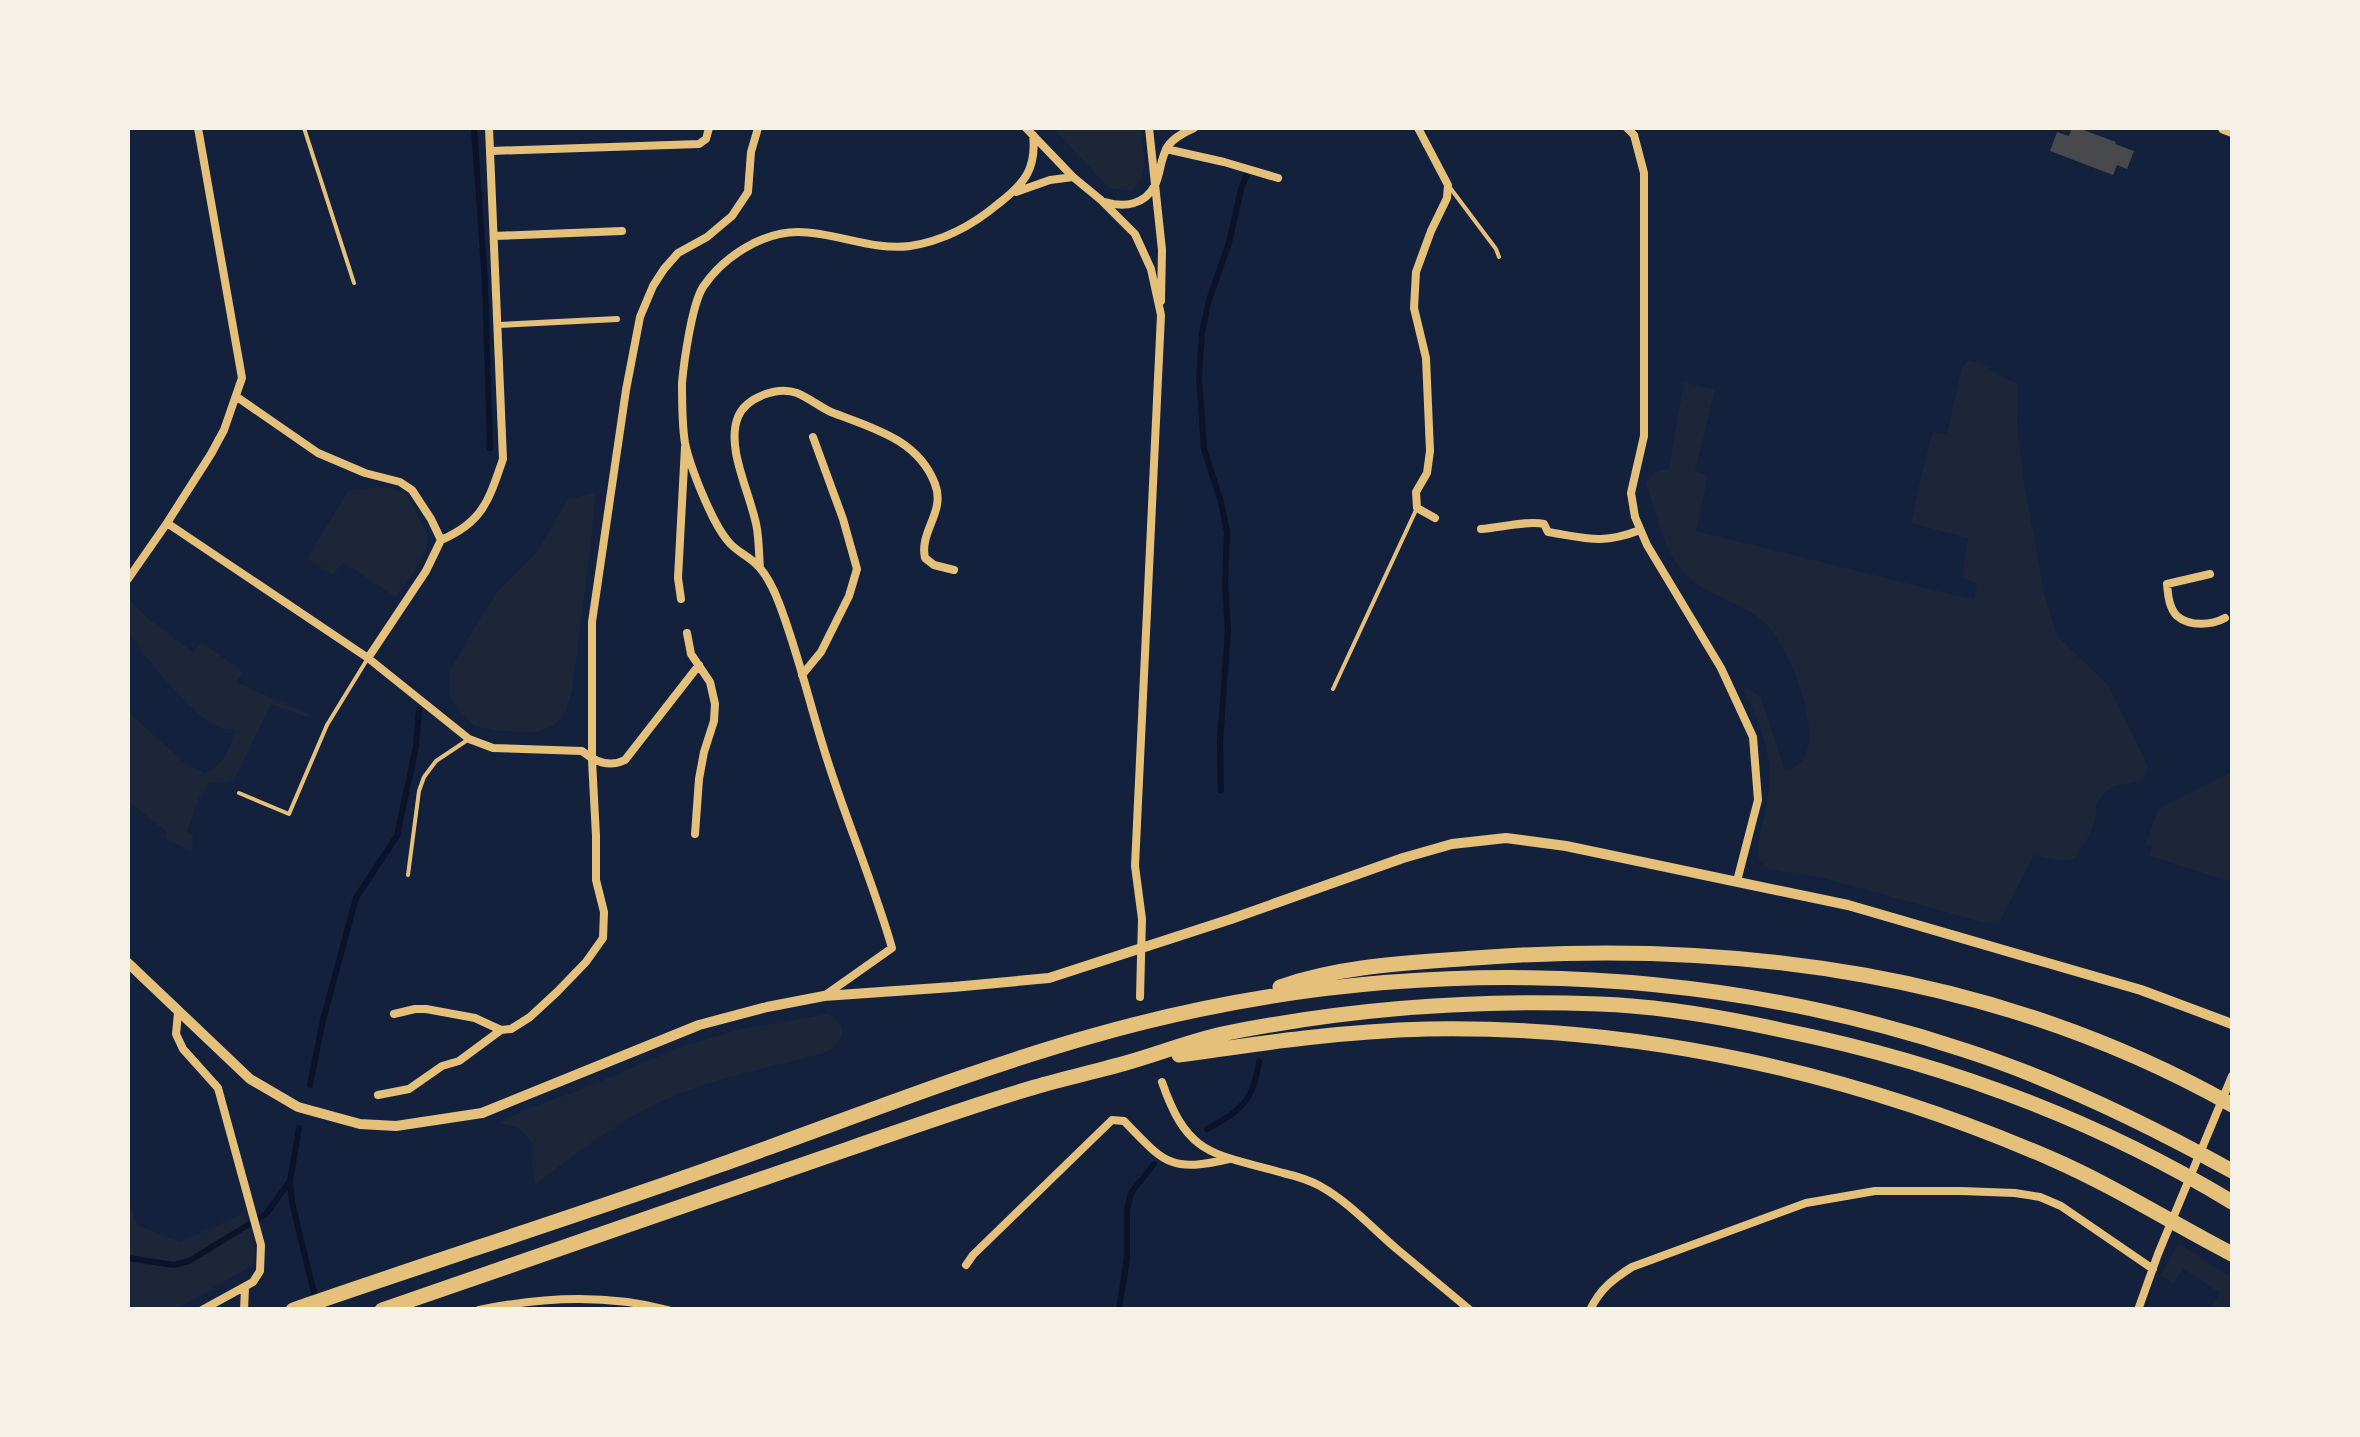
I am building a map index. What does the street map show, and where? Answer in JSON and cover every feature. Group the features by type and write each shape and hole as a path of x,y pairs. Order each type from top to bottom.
{"highway":[{"path":"1236,1002 1306,978 1367,966 1508,955 1607,952 1797,964 1855,972 1977,1000 2063,1026 2127,1051 2232,1105"},
{"path":"293,1310 710,1169 1024,1056 1236,1002 1349,986 1496,978 1604,979 1724,992 1846,1016 1964,1050 2080,1096 2164,1134 2232,1171"},
{"path":"382,1310 924,1122 1214,1036 1305,1019 1496,1004 1602,1004 1720,1017 1842,1042 1974,1080 2037,1104 2154,1156 2232,1202"},
{"path":"1126,1063 1294,1039 1429,1029 1615,1039 1690,1051 1810,1074 1918,1106 2054,1160 2232,1257"}],"main road":[{"path":"2224,128 2232,131"}],"street":[{"path":"128,578 224,430 242,378 198,128"},
{"path":"368,658 426,571 440,540 477,518 490,496 503,459 490,128"},
{"path":"491,151 699,144 706,140 709,128"},
{"path":"394,1014 426,1009 475,1018 501,1030 511,1029 586,962 603,938 604,912 596,880 592,622 640,317 664,269 678,253 732,216 748,192 751,152 758,128"},
{"path":"1140,997 1142,919 1136,866 1162,250 1149,128"},
{"path":"1101,200 1120,206 1144,198 1155,186 1166,149 1194,128"},
{"path":"1418,128 1448,185 1447,198 1416,272 1414,308 1426,358 1430,451 1427,474 1416,492 1417,508 1435,518"},
{"path":"1627,128 1634,136 1644,173 1644,436 1631,492 1640,530 1721,668 1753,738 1758,800 1737,881"},
{"path":"1029,131 1135,234 1151,268 1161,315"},
{"path":"681,599 678,578 685,443 682,382 694,308 702,288 725,263 772,234 798,232 884,246 910,246 966,227 1012,193 1028,173 1035,155 1029,131"},
{"path":"1166,149 1278,178"},
{"path":"1012,193 1073,177"},
{"path":"494,236 622,231"},
{"path":"499,325 617,319"},
{"path":"824,996 892,948 777,599 760,568 757,528 736,448 735,422 742,409 762,396 786,390 899,439 934,480 939,500 926,535 926,558 934,565 954,570"},
{"path":"237,397 318,454 400,482 412,490 440,540"},
{"path":"802,675 821,652 849,596 857,569 813,438"},
{"path":"685,443 716,524 738,552 760,568"},
{"path":"1480,530 1536,521 1544,524 1548,532 1604,541 1640,530"},
{"path":"167,523 368,658 468,739 493,748 582,751 592,760 618,764 699,665"},
{"path":"2210,574 2167,584 2170,603 2178,616 2197,624 2215,624 2226,618"},
{"path":"687,632 691,654 710,682 715,704 699,780 694,834"},
{"path":"128,963 250,1079 298,1107 360,1124 396,1126 482,1113 699,1025 766,1007 824,996 1049,978 1403,858 1452,844 1506,838 1566,846 1848,905 2141,990 2232,1024"},
{"path":"178,1013 176,1034 183,1049 218,1088 261,1245 260,1271 253,1282 202,1310"},
{"path":"378,1095 409,1089 442,1066 459,1061 501,1030"},
{"path":"2138,1310 2232,1076"},
{"path":"1162,1082 1175,1116 1189,1136 1207,1150 1320,1186 1470,1310"},
{"path":"966,1265 1112,1120 1124,1120 1165,1160 1177,1164 1194,1166 1230,1159"},
{"path":"1590,1310 1611,1280 1632,1267 1806,1203 1875,1191 1961,1191 2040,1197 2061,1206 2153,1269"},
{"path":"244,1310 245,1288"},
{"path":"479,1310 608,1298 668,1310"}],"lane":[{"path":"304,128 354,283"},
{"path":"1448,185 1498,257"},
{"path":"1334,689 1417,508"},
{"path":"239,794 288,814 327,726 368,658"},
{"path":"408,874 424,777 436,761 468,739"}],"shaded area":[{"path":"1140,128 1144,169 1132,191 1109,188 1056,131"},
{"path":"1968,360 2018,384 2017,425 2024,483 2045,598 2057,636 2108,685 2148,766 2144,779 2113,787 2102,796 2096,804 2090,833 2074,859 2061,861 2034,855 2000,921 1986,923 1823,878 1769,869 1760,862 1758,842 1766,808 1768,760 1756,717 1741,687 1761,698 1785,771 1800,763 1808,747 1804,702 1786,654 1765,623 1695,583 1678,566 1661,531 1646,482 1654,473 1669,468 1684,382 1715,390 1695,471 1708,476 1696,531 1974,600 1977,583 1962,578 1968,538 1911,523 1933,432 1947,433 1962,368"},
{"path":"378,487 406,493 428,537 421,560 396,597 343,562 333,575 307,558 349,490"},
{"path":"595,493 572,691 566,710 555,725 538,732 475,726 449,696 449,672 499,590 537,552 568,499"},
{"path":"128,599 193,652 201,642 243,672 236,682 309,714 307,717 271,704 234,780 210,784 198,800 187,832 193,836 192,851 165,838 167,832 128,801 128,712 185,763 205,773 226,755 235,729 218,727 203,717 154,667 129,630"},
{"path":"2232,772 2232,882 2150,856 2152,848 2146,844 2158,809"},
{"path":"828,1014 842,1029 840,1040 831,1049 716,1081 661,1101 606,1133 536,1184 532,1143 519,1128 500,1123 680,1047 741,1029"},
{"path":"128,1197 137,1225 181,1242 244,1213 256,1250 253,1265 176,1309 128,1309"},
{"path":"2178,1243 2232,1278 2232,1309 2210,1309 2220,1293 2183,1268 2174,1284 2161,1275"}],"building":[{"path":"2072,128 2134,151 2127,169 2117,165 2113,175 2050,151 2057,132 2069,136"}],"waterway":[{"path":"474,128 485,282 490,448"},
{"path":"1221,790 1220,741 1228,630 1227,532 1204,449 1199,377 1209,300 1246,176"},
{"path":"310,1085 356,898 397,836 416,746 419,710"},
{"path":"1207,1129 1244,1103 1259,1061"},
{"path":"299,1128 290,1181 292,1202 318,1310"},
{"path":"1119,1310 1131,1193 1154,1164"},
{"path":"128,1258 174,1265 189,1261 266,1214 290,1181"}]}
